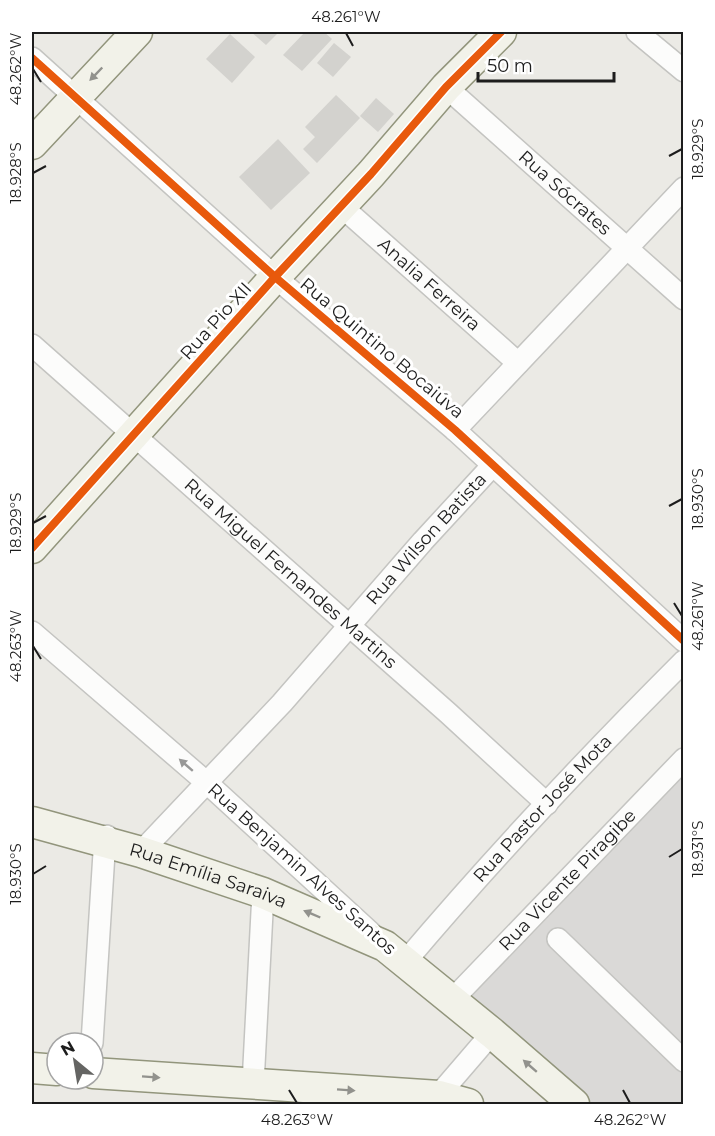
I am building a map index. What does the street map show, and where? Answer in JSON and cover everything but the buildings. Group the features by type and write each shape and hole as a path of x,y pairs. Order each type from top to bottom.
{"main road":[{"path":"32,144 137,32"},
{"name":"Rua Pio XII","path":"32,548 446,87 501,32"},
{"name":"Rua Emília Saraiva","path":"32,822 106,839 264,893 395,954"},
{"name":"Rua Benjamin Alves Santos","path":"395,954 574,1104"},
{"path":"105,1074 253,1084 468,1104"}],"street":[{"path":"637,32 684,71"},
{"name":"Rua Quintino Bocaiúva","path":"32,58 275,277 455,430 684,641"},
{"name":"Rua Sócrates","path":"446,87 684,299"},
{"path":"455,430 684,188"},
{"name":"Analia Ferreira","path":"341,206 518,363"},
{"name":"Rua Miguel Fernandes Martins","path":"32,345 547,804"},
{"name":"Rua Wilson Batista","path":"141,852 282,703 423,541 493,465"},
{"name":"Rua Benjamin Alves Santos","path":"32,632 206,782 395,954"},
{"name":"Rua Pastor José Mota","path":"395,954 495,858 620,724 684,662"},
{"name":"Rua Vicente Piragibe","path":"451,1001 684,759"},
{"name":"Rua Emília Saraiva","path":"32,809 106,839"},
{"path":"93,1031 106,839"},
{"path":"253,1084 264,893"},
{"path":"558,939 684,1061"},
{"path":"435,1100 492,1033"}],"shaded area":[{"path":"683,761 683,1104 580,1104 460,996"}],"cycle path":[{"path":"32,548 275,277 371,174 446,87 501,32"},
{"path":"32,58 275,277 455,430 684,641"}]}
